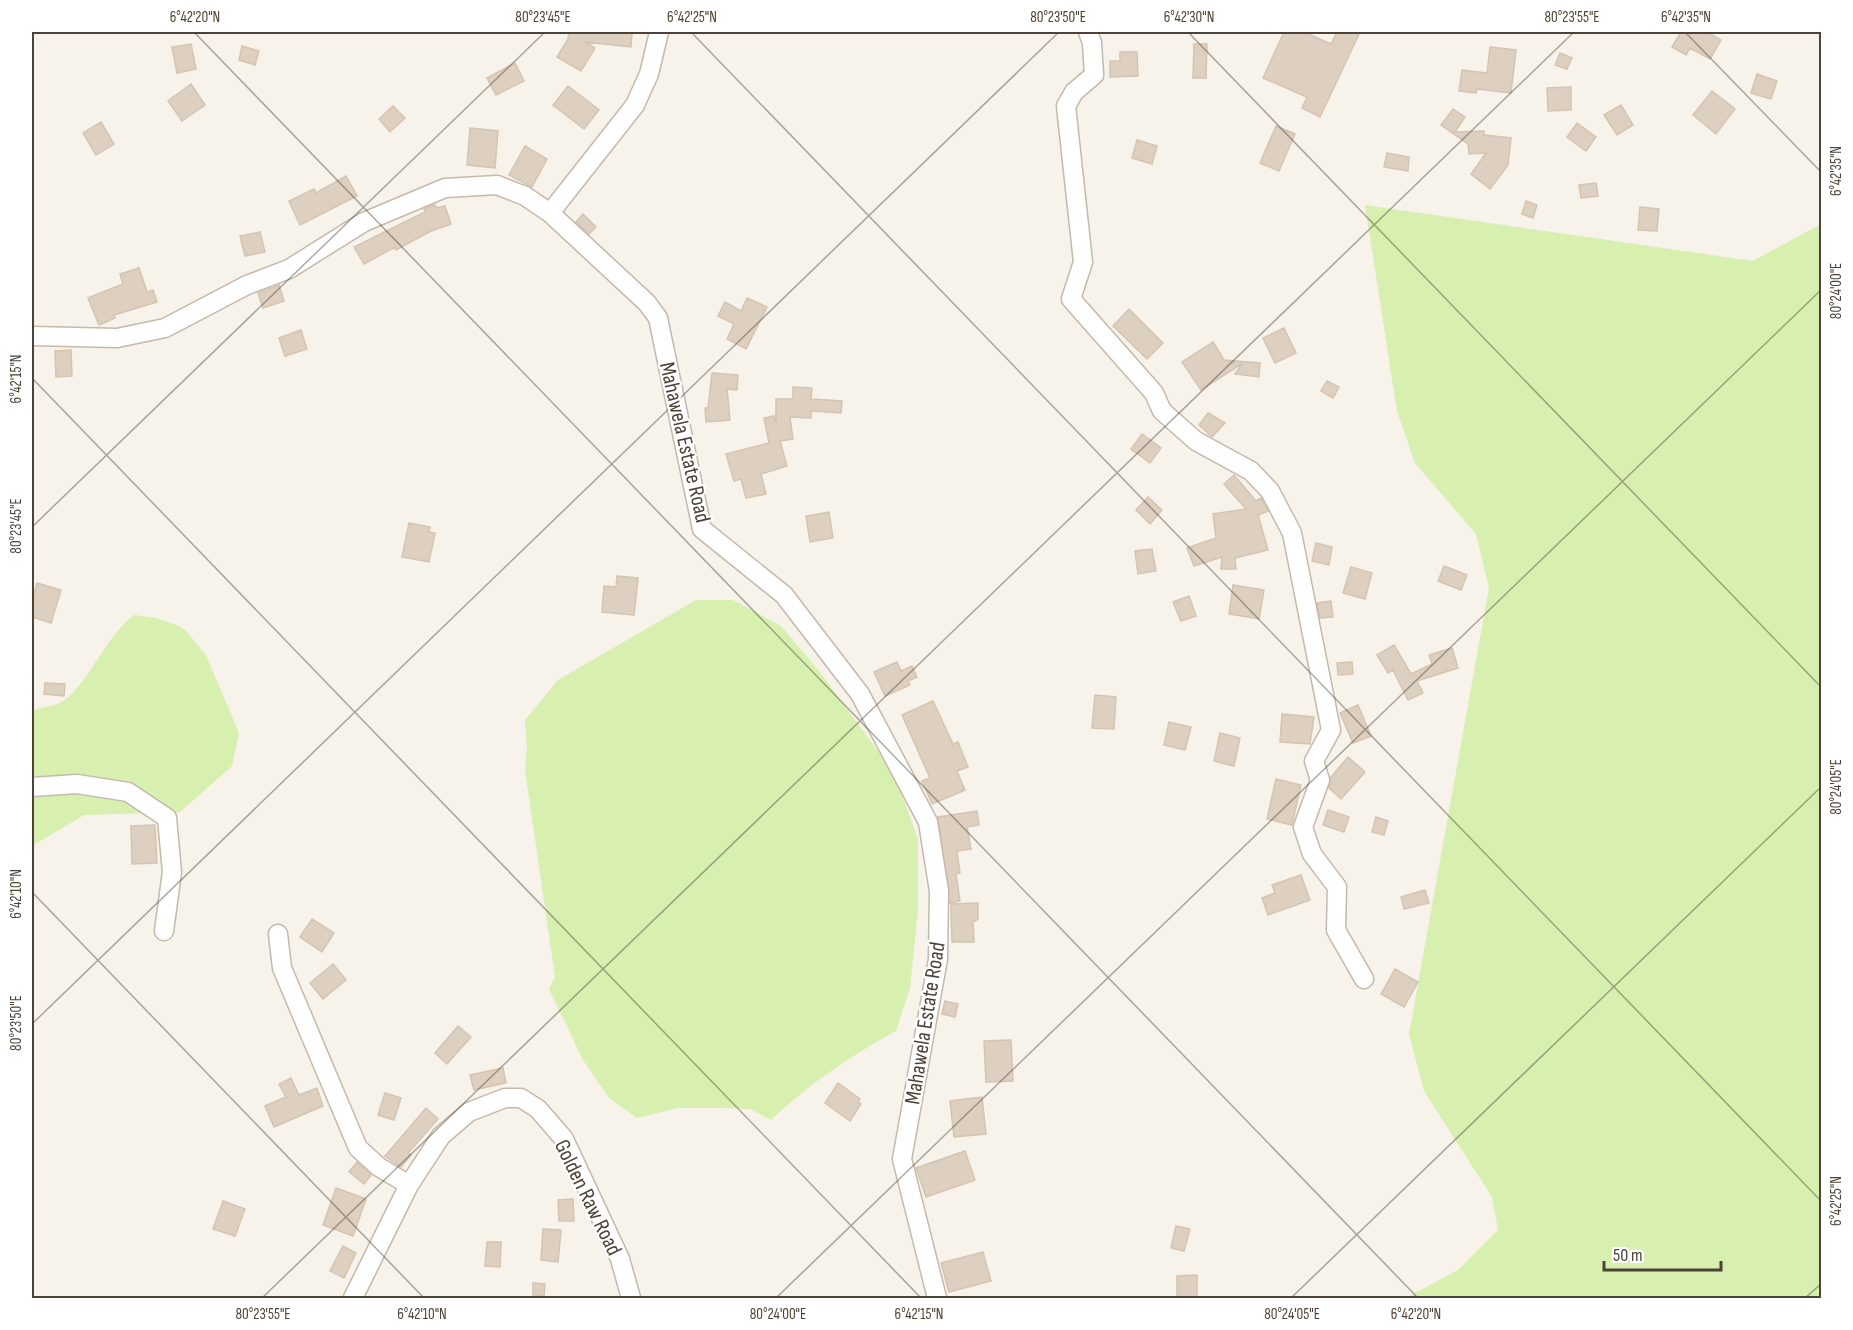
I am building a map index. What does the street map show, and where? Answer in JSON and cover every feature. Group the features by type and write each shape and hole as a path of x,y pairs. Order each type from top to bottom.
{"street":[{"path":"550,213 635,105 649,74 659,32"},
{"path":"1088,32 1092,43 1094,75 1074,92 1066,106 1083,262 1071,299 1154,393 1162,411 1196,441 1251,471 1270,491 1292,533 1331,730 1314,761 1320,780 1303,827 1312,854 1337,888 1336,930 1364,979"},
{"name":"Mahawela Estate Road","path":"32,336 117,338 165,328 247,285 289,268 364,222 445,188 497,185 525,196 550,213 647,303 658,318 702,529 784,595 860,694 928,822 939,891 938,959 902,1159 937,1299"},
{"path":"32,787 77,784 128,792 167,818 172,872 164,931"},
{"path":"278,934 282,968 358,1148 379,1167 409,1185"},
{"name":"Golden Raw Road","path":"353,1299 409,1185 441,1136 469,1112 505,1098 521,1098 538,1109 564,1139 620,1259 631,1299"}],"green space":[{"path":"1365,205 1753,261 1821,224 1821,1298 1406,1298 1458,1270 1498,1230 1492,1197 1424,1091 1409,1034 1489,588 1476,534 1415,463 1397,411"},
{"path":"696,600 733,600 781,626 819,671 894,773 918,839 918,910 910,988 896,1031 831,1071 771,1120 750,1109 723,1108 678,1108 637,1118 609,1098 583,1060 549,989 555,977 525,770 527,749 525,720 558,680"},
{"path":"134,615 156,618 179,626 206,655 239,733 232,766 180,812 84,815 32,846 32,711 60,703 73,693 114,635"}],"building":[{"path":"569,32 632,32 631,47 585,42 595,48 581,71 557,57 568,39"},
{"path":"1284,32 1304,32 1331,44 1337,32 1360,32 1320,117 1302,108 1307,97 1263,78"},
{"path":"1681,32 1707,32 1721,40 1710,59 1690,48 1686,55 1672,47"},
{"path":"191,44 196,69 177,73 172,47"},
{"path":"1194,44 1207,44 1206,78 1193,78"},
{"path":"242,46 259,51 255,65 239,60"},
{"path":"1490,47 1516,50 1511,93 1477,89 1476,93 1459,91 1462,70 1487,73"},
{"path":"1120,52 1137,52 1138,76 1110,77 1110,61 1120,61"},
{"path":"1560,53 1572,58 1567,69 1555,65"},
{"path":"515,63 524,81 496,95 487,78"},
{"path":"1757,74 1777,81 1771,99 1751,93"},
{"path":"191,84 205,105 182,121 168,101"},
{"path":"568,86 599,110 584,129 553,105"},
{"path":"1571,87 1571,110 1548,111 1547,88"},
{"path":"1712,91 1735,109 1716,134 1693,115"},
{"path":"1621,105 1633,125 1617,135 1604,115"},
{"path":"393,106 405,118 390,132 379,119"},
{"path":"1453,109 1465,117 1455,132 1484,131 1484,135 1511,138 1508,165 1490,189 1471,174 1486,153 1469,154 1468,144 1441,125"},
{"path":"101,122 114,144 96,155 83,133"},
{"path":"1577,123 1596,137 1586,151 1567,137"},
{"path":"1276,126 1295,134 1279,171 1260,163"},
{"path":"470,128 498,131 495,168 467,165"},
{"path":"1137,140 1157,146 1152,164 1132,158"},
{"path":"525,146 547,159 532,187 509,175"},
{"path":"1387,153 1409,157 1408,171 1384,167"},
{"path":"346,176 357,196 300,225 289,201 314,189 316,193"},
{"path":"1596,183 1598,196 1581,198 1579,185"},
{"path":"1526,201 1537,205 1533,218 1522,214"},
{"path":"435,205 437,208 445,206 451,224 431,231 396,250 395,247 364,264 354,247"},
{"path":"1640,207 1659,209 1657,231 1638,230"},
{"path":"583,214 596,227 589,234 576,222"},
{"path":"260,232 265,252 245,256 240,236"},
{"path":"139,268 147,292 153,290 157,302 114,315 115,318 99,325 88,298 123,284 120,274"},
{"path":"279,285 284,301 263,308 258,293"},
{"path":"747,298 767,307 746,349 727,339 734,324 718,316 725,302 741,311"},
{"path":"1129,309 1163,343 1147,359 1113,326"},
{"path":"1284,328 1296,353 1275,363 1263,338"},
{"path":"301,330 307,349 285,356 279,338"},
{"path":"1213,342 1224,360 1260,363 1259,377 1235,374 1243,363 1201,390 1182,362"},
{"path":"71,350 72,376 56,377 55,351"},
{"path":"712,373 738,375 737,390 727,389 730,420 706,422 705,408 708,408"},
{"path":"1327,381 1339,387 1333,398 1321,391"},
{"path":"793,387 812,388 811,399 842,401 841,413 811,411 811,418 790,417 793,439 780,441 787,466 761,474 766,494 746,498 741,479 734,481 726,454 769,443 764,418 774,416 776,424 776,399 793,399"},
{"path":"1208,413 1225,423 1212,437 1199,425"},
{"path":"1142,434 1161,448 1150,463 1131,449"},
{"path":"1234,475 1256,501 1261,498 1268,511 1258,515 1268,550 1235,558 1236,569 1221,569 1222,557 1194,566 1187,548 1216,538 1213,514 1246,509 1224,484"},
{"path":"1148,497 1162,510 1150,524 1136,510"},
{"path":"829,512 833,538 810,542 806,516"},
{"path":"409,523 430,527 429,532 435,533 429,562 402,557"},
{"path":"1316,543 1332,547 1329,565 1312,561"},
{"path":"1152,549 1156,571 1138,574 1135,551"},
{"path":"1444,566 1467,575 1461,590 1438,581"},
{"path":"1351,567 1372,573 1365,599 1343,593"},
{"path":"617,576 638,578 634,615 602,612 604,586 616,587"},
{"path":"37,583 61,590 51,623 32,617 32,602"},
{"path":"1233,585 1264,590 1259,619 1229,614"},
{"path":"1189,596 1196,616 1181,621 1173,602"},
{"path":"1331,601 1333,617 1320,618 1317,603"},
{"path":"1394,645 1411,674 1432,664 1429,655 1452,648 1458,668 1417,681 1423,693 1408,700 1393,670 1388,673 1377,655"},
{"path":"897,662 901,671 912,666 917,677 908,681 910,685 885,696 874,672"},
{"path":"1352,662 1353,674 1338,675 1337,663"},
{"path":"45,683 65,684 64,696 44,694"},
{"path":"1095,695 1116,697 1114,729 1092,728"},
{"path":"933,701 953,744 958,742 968,767 957,771 965,790 932,804 922,781 930,778 902,715"},
{"path":"1358,705 1371,736 1353,743 1340,713"},
{"path":"1282,714 1314,717 1310,744 1280,742"},
{"path":"1169,722 1191,727 1185,750 1164,745"},
{"path":"1220,733 1240,738 1234,766 1214,761"},
{"path":"1348,757 1365,772 1341,799 1329,788 1331,777"},
{"path":"1276,779 1301,785 1292,825 1267,819"},
{"path":"1328,810 1349,817 1344,832 1323,825"},
{"path":"977,811 979,825 967,827 971,849 957,851 960,873 956,874 960,901 950,903 938,817"},
{"path":"1376,817 1388,821 1384,835 1372,832"},
{"path":"155,825 157,863 132,864 131,826"},
{"path":"1301,875 1310,900 1268,915 1262,898 1275,893 1272,885"},
{"path":"1425,890 1429,903 1404,909 1401,897"},
{"path":"978,903 978,919 973,922 974,942 952,942 951,904"},
{"path":"312,919 334,933 322,952 300,937"},
{"path":"333,964 346,980 323,999 310,983"},
{"path":"1395,969 1418,982 1404,1007 1381,994"},
{"path":"945,1001 958,1004 955,1017 942,1014"},
{"path":"458,1026 471,1037 447,1064 435,1053"},
{"path":"1011,1040 1013,1081 986,1082 984,1041"},
{"path":"503,1068 506,1083 474,1090 470,1075"},
{"path":"291,1078 299,1095 317,1088 323,1106 274,1127 265,1106 286,1097 279,1084"},
{"path":"838,1083 860,1099 858,1102 861,1104 850,1121 825,1103"},
{"path":"385,1093 401,1098 394,1120 378,1115"},
{"path":"982,1097 986,1134 954,1137 950,1101"},
{"path":"426,1108 438,1119 408,1153 411,1155 401,1167 385,1156"},
{"path":"965,1151 975,1180 926,1197 916,1168"},
{"path":"357,1162 371,1175 364,1184 349,1172"},
{"path":"336,1188 366,1199 353,1236 323,1225"},
{"path":"573,1199 574,1221 559,1221 558,1200"},
{"path":"223,1201 245,1209 235,1236 213,1229"},
{"path":"1176,1226 1190,1229 1184,1251 1171,1248"},
{"path":"543,1229 561,1230 558,1262 541,1260"},
{"path":"487,1242 501,1242 500,1267 485,1266"},
{"path":"343,1246 356,1253 344,1278 330,1271"},
{"path":"983,1252 991,1281 949,1292 941,1263"},
{"path":"1197,1275 1197,1299 1177,1299 1177,1276"},
{"path":"533,1283 545,1284 544,1296 533,1296"}]}
